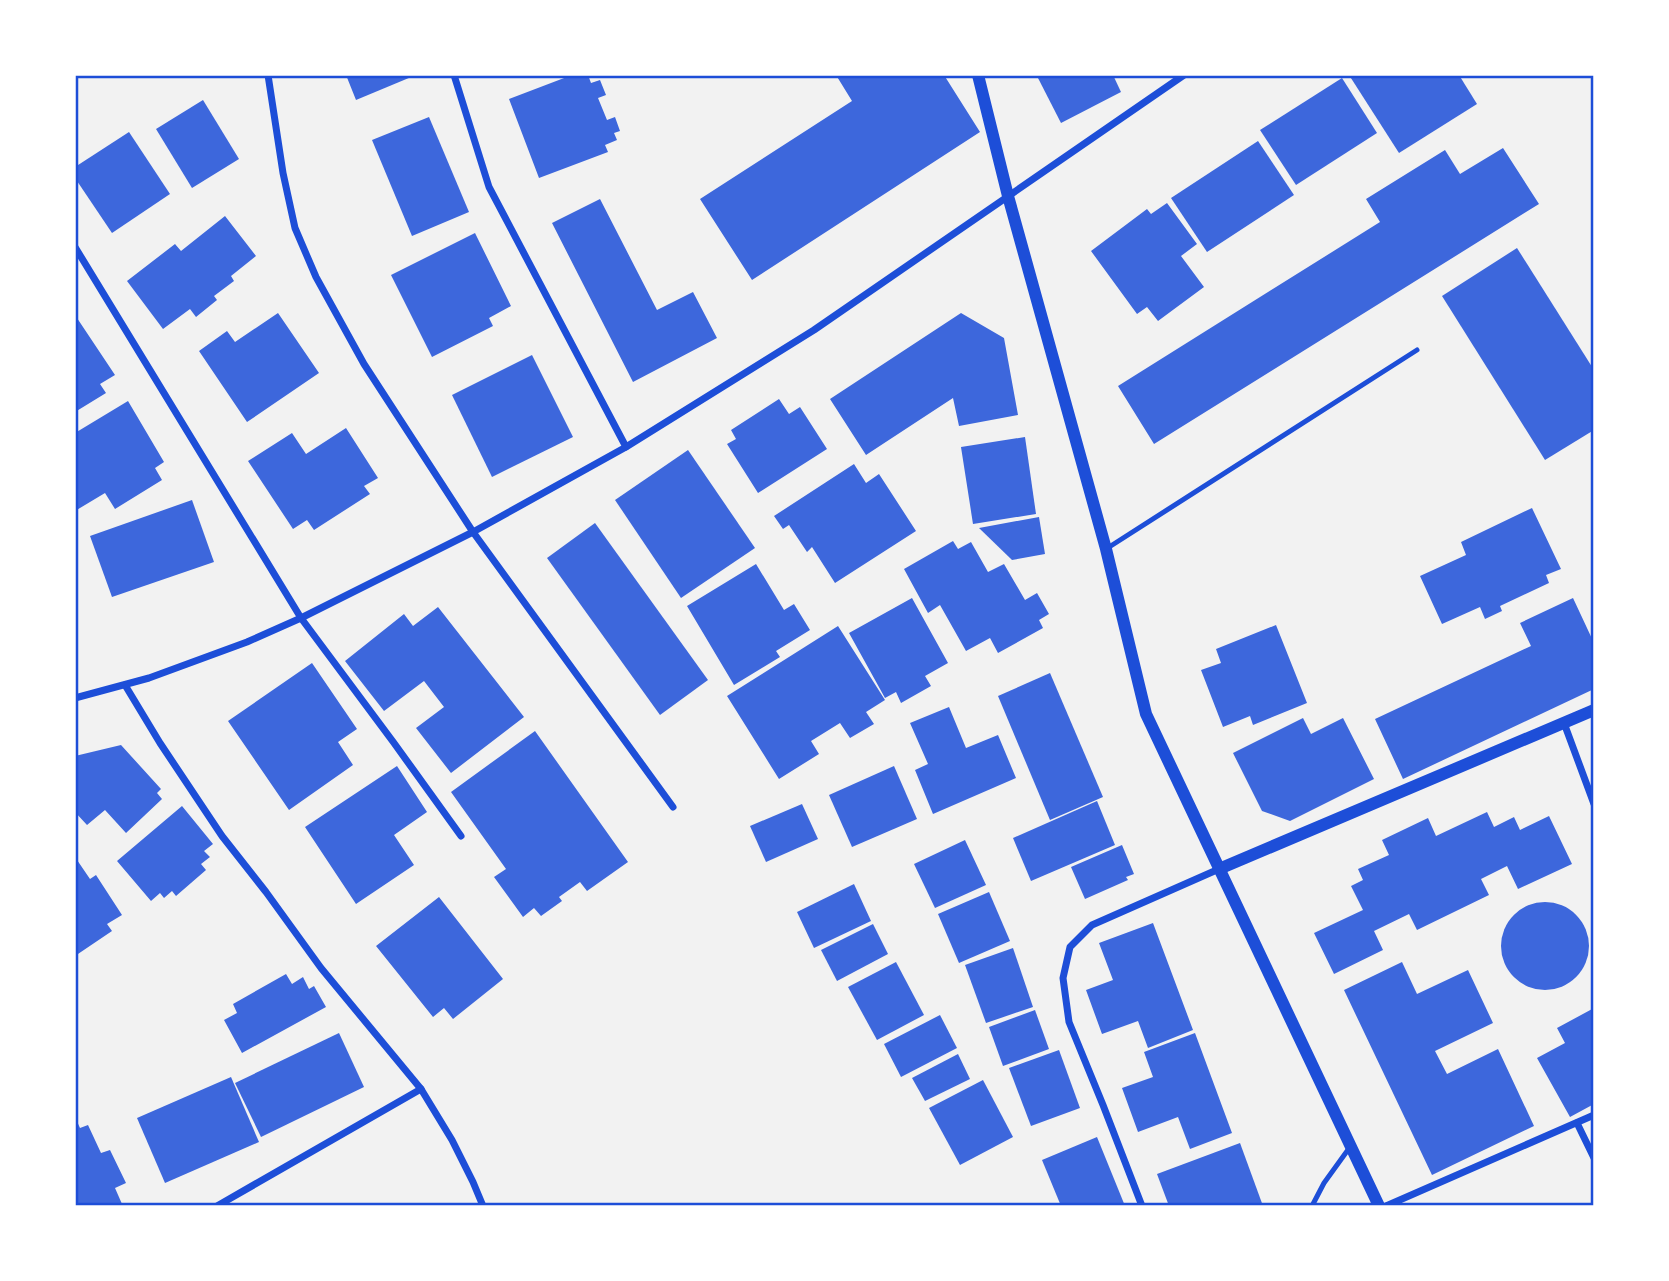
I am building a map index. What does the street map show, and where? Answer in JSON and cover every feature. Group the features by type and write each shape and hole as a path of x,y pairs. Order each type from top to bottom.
{"street":[{"path":"268,75 283,173 295,228 316,278 364,364 473,532 673,807"},
{"path":"454,75 489,187 626,447"},
{"path":"978,75 1008,196 1106,549 1146,714 1379,1206"},
{"path":"75,698 149,678 247,642 301,618 473,532 626,447 814,330 1184,75"},
{"path":"75,247 301,618 461,836"},
{"path":"125,685 222,836 267,892 321,968 421,1089 452,1140 482,1206"},
{"path":"1142,1206 1069,1021 1063,978 1070,947 1092,925 1594,710"},
{"path":"1564,723 1594,804"},
{"path":"217,1206 421,1089"},
{"path":"1386,1206 1594,1115"},
{"path":"1577,1123 1594,1158"}],"lane":[{"path":"1106,549 1417,351"},
{"path":"1312,1206 1324,1182 1350,1147"}],"building":[{"path":"346,75 416,75 356,100"},
{"path":"572,75 588,75 591,83 600,80 606,95 598,98 607,120 615,117 620,131 614,133 617,140 605,145 608,152 539,178 509,99"},
{"path":"836,75 944,75 980,132 752,280 700,199 852,101"},
{"path":"1042,75 1113,75 1121,92 1061,123 1038,78"},
{"path":"1349,75 1459,75 1477,104 1399,153"},
{"path":"1342,78 1377,133 1296,185 1260,130"},
{"path":"203,100 239,159 192,188 156,129"},
{"path":"429,117 469,212 412,236 372,140"},
{"path":"129,132 170,194 112,233 75,178 75,167"},
{"path":"1258,141 1294,195 1207,252 1171,198"},
{"path":"1503,148 1539,204 1154,444 1118,386 1380,222 1366,199 1445,150 1460,174"},
{"path":"600,199 657,310 693,292 717,338 633,382 552,223"},
{"path":"1167,203 1197,244 1181,256 1204,287 1158,321 1147,307 1137,314 1091,251 1147,209 1151,214"},
{"path":"225,216 256,256 231,276 234,281 214,296 217,300 196,317 190,309 163,329 127,281 175,244 181,251"},
{"path":"475,233 511,306 489,318 493,326 432,357 391,275"},
{"path":"1517,248 1594,370 1594,430 1545,460 1442,296"},
{"path":"278,313 319,373 247,422 199,351 227,331 235,342"},
{"path":"961,313 1004,338 1018,415 959,426 953,398 866,455 830,399"},
{"path":"75,315 115,375 100,384 106,393 75,412"},
{"path":"532,355 573,437 492,477 452,395"},
{"path":"779,399 789,414 800,407 827,449 758,493 727,444 736,439 731,430"},
{"path":"128,401 164,462 155,468 162,480 115,509 105,493 75,511 75,433"},
{"path":"346,428 378,478 364,486 370,494 314,530 307,520 293,529 248,461 292,433 306,454"},
{"path":"1025,437 1036,514 973,524 961,447"},
{"path":"688,450 755,548 681,598 615,500"},
{"path":"854,464 866,483 879,474 916,531 835,583 812,547 807,552 789,525 783,529 774,516"},
{"path":"192,500 214,562 112,597 90,536"},
{"path":"1532,508 1561,569 1546,575 1549,583 1500,606 1502,611 1485,619 1480,607 1442,624 1420,576 1466,555 1461,542"},
{"path":"1039,517 1045,554 1012,560 979,528"},
{"path":"595,523 708,680 660,715 547,558"},
{"path":"953,541 958,549 971,542 988,572 1004,564 1025,600 1037,593 1049,614 1039,620 1043,628 998,653 990,638 966,651 940,605 928,613 904,569"},
{"path":"756,564 784,610 794,604 810,630 776,651 780,657 734,685 687,606"},
{"path":"912,598 948,663 925,676 931,686 901,703 896,692 885,698 849,633"},
{"path":"1573,598 1594,643 1594,689 1403,779 1375,719 1531,646 1520,623"},
{"path":"438,607 524,717 451,773 416,728 444,707 424,681 384,711 345,661 404,614 413,626"},
{"path":"1276,625 1307,703 1253,725 1250,716 1223,727 1201,670 1221,663 1216,649"},
{"path":"838,626 885,700 866,712 874,724 850,738 840,723 811,741 819,754 779,779 727,696"},
{"path":"312,663 357,729 338,742 353,765 289,810 228,721"},
{"path":"1050,673 1103,797 1050,820 998,696"},
{"path":"949,707 966,748 998,735 1016,778 933,814 915,770 928,764 910,723"},
{"path":"1303,718 1311,734 1343,718 1374,779 1290,821 1262,811 1233,753"},
{"path":"535,731 628,862 587,891 580,882 559,897 562,901 541,916 534,908 523,917 494,877 506,869 451,792"},
{"path":"121,745 161,789 157,793 162,799 126,833 105,810 87,825 75,812 75,756"},
{"path":"397,766 427,812 394,835 414,865 356,904 305,827"},
{"path":"894,766 917,819 852,847 829,795"},
{"path":"1097,801 1115,845 1031,881 1013,838"},
{"path":"802,804 818,839 766,862 750,826"},
{"path":"182,806 213,844 204,851 210,857 201,864 206,870 176,896 172,891 164,898 160,893 151,901 117,861"},
{"path":"1487,812 1494,827 1514,817 1520,830 1549,816 1572,864 1518,889 1507,866 1481,879 1489,895 1417,930 1409,914 1374,931 1383,950 1334,974 1314,933 1363,910 1351,886 1363,880 1358,869 1389,855 1382,840 1428,818 1436,836"},
{"path":"965,840 986,885 935,908 914,864"},
{"path":"1122,845 1134,874 1126,877 1128,880 1085,899 1071,867"},
{"path":"75,857 90,879 96,875 122,915 107,924 112,931 75,956"},
{"path":"854,884 871,921 814,948 797,912"},
{"path":"989,892 1010,941 959,963 938,914"},
{"path":"439,897 503,979 453,1019 444,1008 433,1017 376,946"},
{"path":"1536,902 1554,902 1570,909 1582,921 1589,937 1589,955 1582,971 1570,983 1554,990 1536,990 1520,983 1508,971 1501,955 1501,937 1508,921 1520,909"},
{"path":"1153,923 1193,1030 1148,1048 1138,1021 1102,1034 1086,990 1113,980 1099,943"},
{"path":"873,924 888,954 837,981 821,950"},
{"path":"1013,948 1033,1007 986,1023 965,965"},
{"path":"896,962 924,1015 877,1040 848,987"},
{"path":"1402,962 1417,994 1468,970 1493,1023 1435,1051 1447,1074 1498,1049 1534,1126 1432,1175 1344,990"},
{"path":"286,974 292,984 303,977 309,989 314,986 326,1007 242,1053 224,1020 237,1013 233,1004"},
{"path":"1594,1008 1594,1104 1570,1117 1537,1058 1565,1043 1557,1028"},
{"path":"1035,1010 1049,1049 1003,1066 989,1027"},
{"path":"940,1015 957,1048 901,1077 884,1044"},
{"path":"339,1033 364,1087 261,1137 235,1083"},
{"path":"1195,1033 1232,1133 1190,1149 1178,1117 1138,1132 1122,1088 1153,1077 1144,1052"},
{"path":"1059,1050 1080,1108 1031,1126 1009,1068"},
{"path":"958,1054 970,1079 925,1101 912,1078"},
{"path":"231,1077 259,1142 165,1183 137,1118"},
{"path":"983,1080 1013,1137 960,1165 929,1108"},
{"path":"75,1117 80,1128 88,1125 101,1153 110,1150 126,1183 115,1188 122,1204 75,1206"},
{"path":"1097,1137 1125,1206 1061,1206 1042,1160"},
{"path":"1240,1143 1263,1206 1169,1206 1157,1174"}]}
